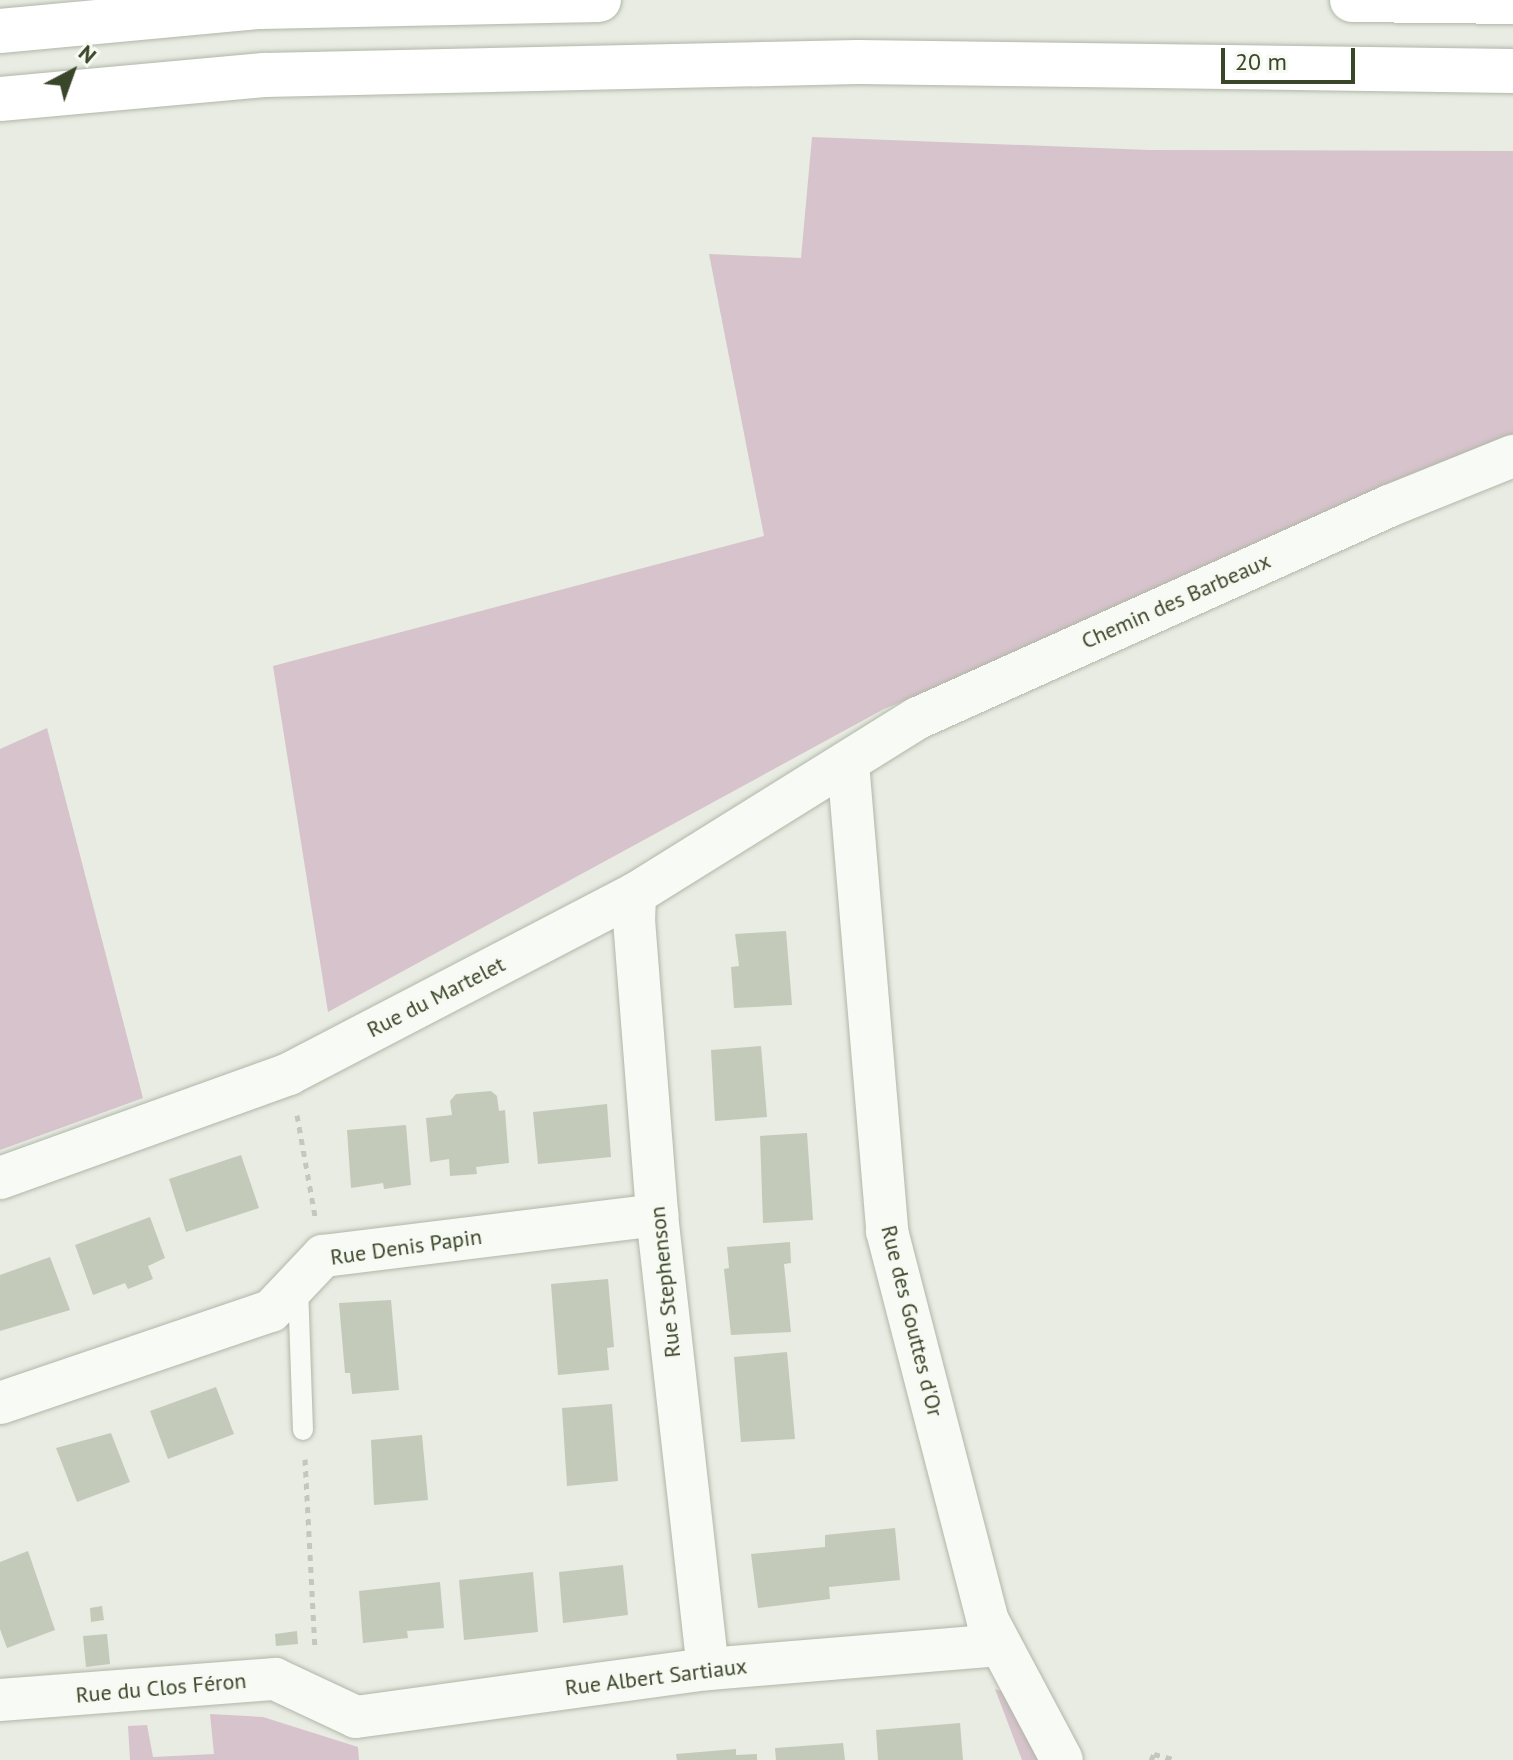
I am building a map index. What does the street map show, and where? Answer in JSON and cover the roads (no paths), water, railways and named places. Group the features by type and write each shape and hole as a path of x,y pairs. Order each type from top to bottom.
{"highway":[{"path":"0,31 260,7 599,0"},
{"path":"1352,0 1513,2"},
{"path":"0,99 264,75 858,62 1513,71"}],"street":[{"name":"Chemin des Barbeaux","path":"848,763 932,711 1389,506 1513,456"},
{"name":"Rue du Martelet","path":"0,1178 289,1074 635,894 848,763"},
{"name":"Rue des Gouttes d'Or","path":"848,763 887,1231 988,1621 1062,1760"},
{"name":"Rue Stephenson","path":"635,894 634,920 657,1215 708,1669"},
{"name":"Rue Denis Papin","path":"310,1269 657,1215"},
{"path":"0,1403 271,1311 310,1269"},
{"name":"Rue Albert Sartiaux","path":"318,1699 356,1717 708,1669 1000,1645"},
{"name":"Rue du Clos Féron","path":"0,1700 275,1679 318,1699"}],"lane":[{"path":"303,1430 310,1269"}]}
